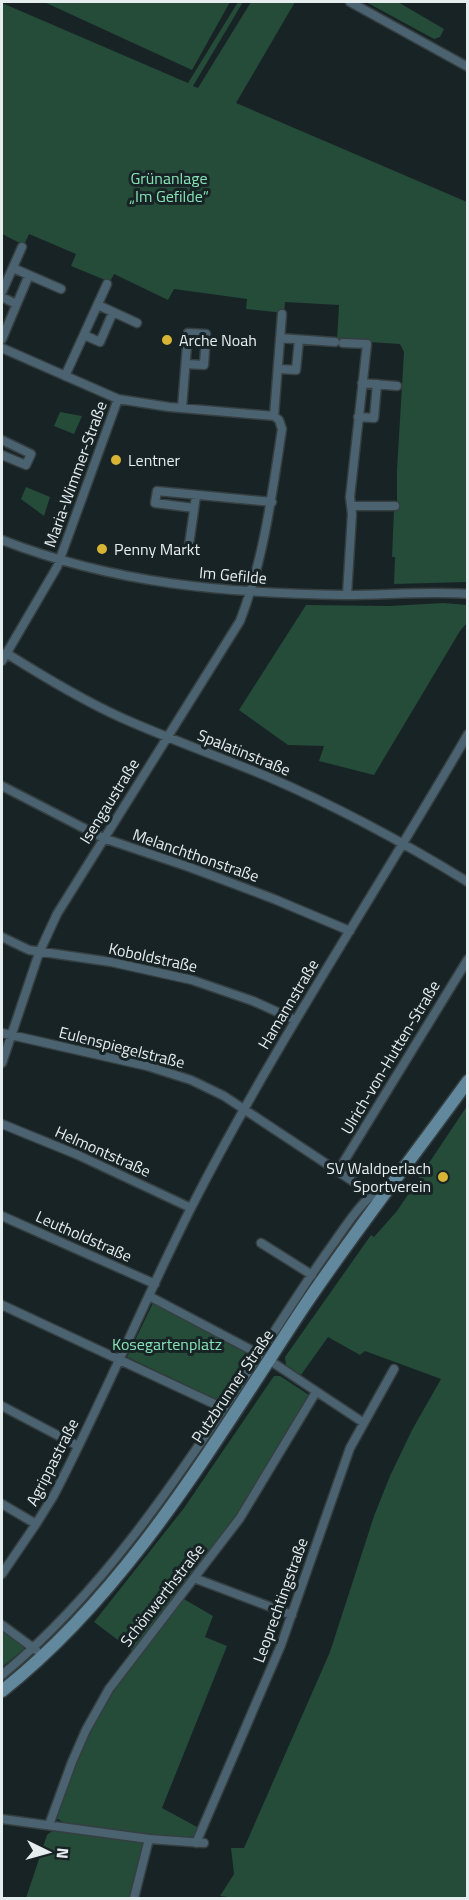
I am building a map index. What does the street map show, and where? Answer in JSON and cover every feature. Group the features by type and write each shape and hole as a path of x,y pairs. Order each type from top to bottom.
{"main road":[{"name":"Putzbrunner Straße","path":"2,1692 39,1652 104,1591 145,1539 205,1457 264,1357 322,1280 377,1197 468,1081"}],"street":[{"path":"350,2 468,67"},
{"path":"2,292 22,247"},
{"path":"13,268 60,289"},
{"path":"2,339 29,276"},
{"path":"65,376 107,284"},
{"path":"2,297 16,304"},
{"path":"98,305 137,323"},
{"path":"84,335 100,342 113,312"},
{"name":"Isengaustraße","path":"2,1063 39,952 57,914 240,621 250,593 272,502 282,429 279,420 274,416 282,314"},
{"path":"280,338 367,344 358,417 347,595"},
{"path":"279,369 296,370 299,340"},
{"path":"2,348 118,399 182,408 274,416"},
{"path":"182,408 186,364"},
{"path":"362,383 398,386"},
{"path":"358,417 374,418 377,384"},
{"name":"Maria-Wimmer-Straße","path":"4,657 57,567 118,399"},
{"path":"2,440 31,454 26,465 2,455"},
{"path":"194,508 155,503 156,491 272,502"},
{"path":"189,545 196,496"},
{"path":"351,506 395,506"},
{"name":"Im Gefilde","path":"2,540 100,571 149,581 250,593 347,595 447,592 468,594"},
{"name":"Spalatinstraße","path":"4,657 104,709 336,808 405,843 468,882"},
{"name":"Hamannstraße","path":"149,1296 191,1208 295,1020 405,843 468,734"},
{"name":"Melanchthonstraße","path":"2,786 103,838 246,888 350,931"},
{"name":"Koboldstraße","path":"2,937 29,950 111,962 192,980 253,1001 295,1020"},
{"name":"Ulrich-von-Hutten-Straße","path":"338,1171 468,958"},
{"name":"Eulenspiegelstraße","path":"2,1033 147,1066 191,1080 245,1109 377,1197"},
{"name":"Helmontstraße","path":"2,1124 78,1155 191,1208"},
{"name":"Putzbrunner Straße","path":"2,1675 39,1652 104,1573 264,1357 312,1275 357,1211 377,1197"},
{"name":"Leutholdstraße","path":"2,1216 155,1284"},
{"path":"261,1243 312,1275"},
{"path":"119,1358 149,1296 264,1357 364,1423"},
{"path":"2,1305 224,1408"},
{"name":"Agrippastraße","path":"2,1574 36,1524 78,1446 119,1358"},
{"name":"Leoprechtingstraße","path":"149,1839 200,1843 292,1615 350,1448 394,1369"},
{"name":"Schönwerthstraße","path":"49,1825 72,1762 96,1710 122,1671 240,1518 316,1392"},
{"path":"2,1406 78,1446"},
{"path":"2,1504 36,1524"},
{"path":"194,1578 292,1615"},
{"path":"2,1625 39,1652"},
{"path":"2,1820 149,1839 134,1899"}],"green space":[{"path":"44,2 230,2 192,70"},
{"name":"Grünanlage „Im Gefilde“","path":"238,2 243,2 193,86 198,88 251,2 295,2 236,103 467,202 467,582 394,584 395,557 392,557 394,510 397,509 404,352 400,344 337,340 339,305 285,302 284,313 246,309 247,299 174,289 168,300 114,274 110,282 71,266 76,254 29,234 24,245 2,234 2,3 188,83"},
{"path":"366,2 398,2 444,29 440,37 434,39"},
{"path":"60,412 82,416 74,434 54,426"},
{"path":"26,487 50,497 44,516 21,499"},
{"path":"443,603 467,605 467,623 374,775 319,761 324,746 288,745 239,710 306,605 390,606"},
{"path":"467,1106 467,1898 228,1898 220,1896 234,1874 231,1848 244,1848 330,1652 374,1516 390,1476 412,1430 441,1379 365,1351 360,1355 328,1337 301,1375 286,1365 285,1357 371,1235 374,1237 397,1211"},
{"name":"Kosegartenplatz","path":"153,1303 252,1356 222,1402 127,1357"},
{"path":"274,1376 280,1376 309,1395 238,1515 177,1595 213,1616 205,1637 227,1646 162,1808 199,1828 192,1839 146,1834 131,1898 26,1898 47,1835 63,1822 56,1818 95,1723 139,1656 94,1622 184,1508"},
{"path":"2,1631 25,1648 2,1667"}],"place":[{"name":"Arche Noah","path":"167,340"},
{"name":"Lentner","path":"116,460"},
{"name":"Penny Markt","path":"102,549"},
{"name":"SV Waldperlach Sportverein","path":"443,1177"}]}
